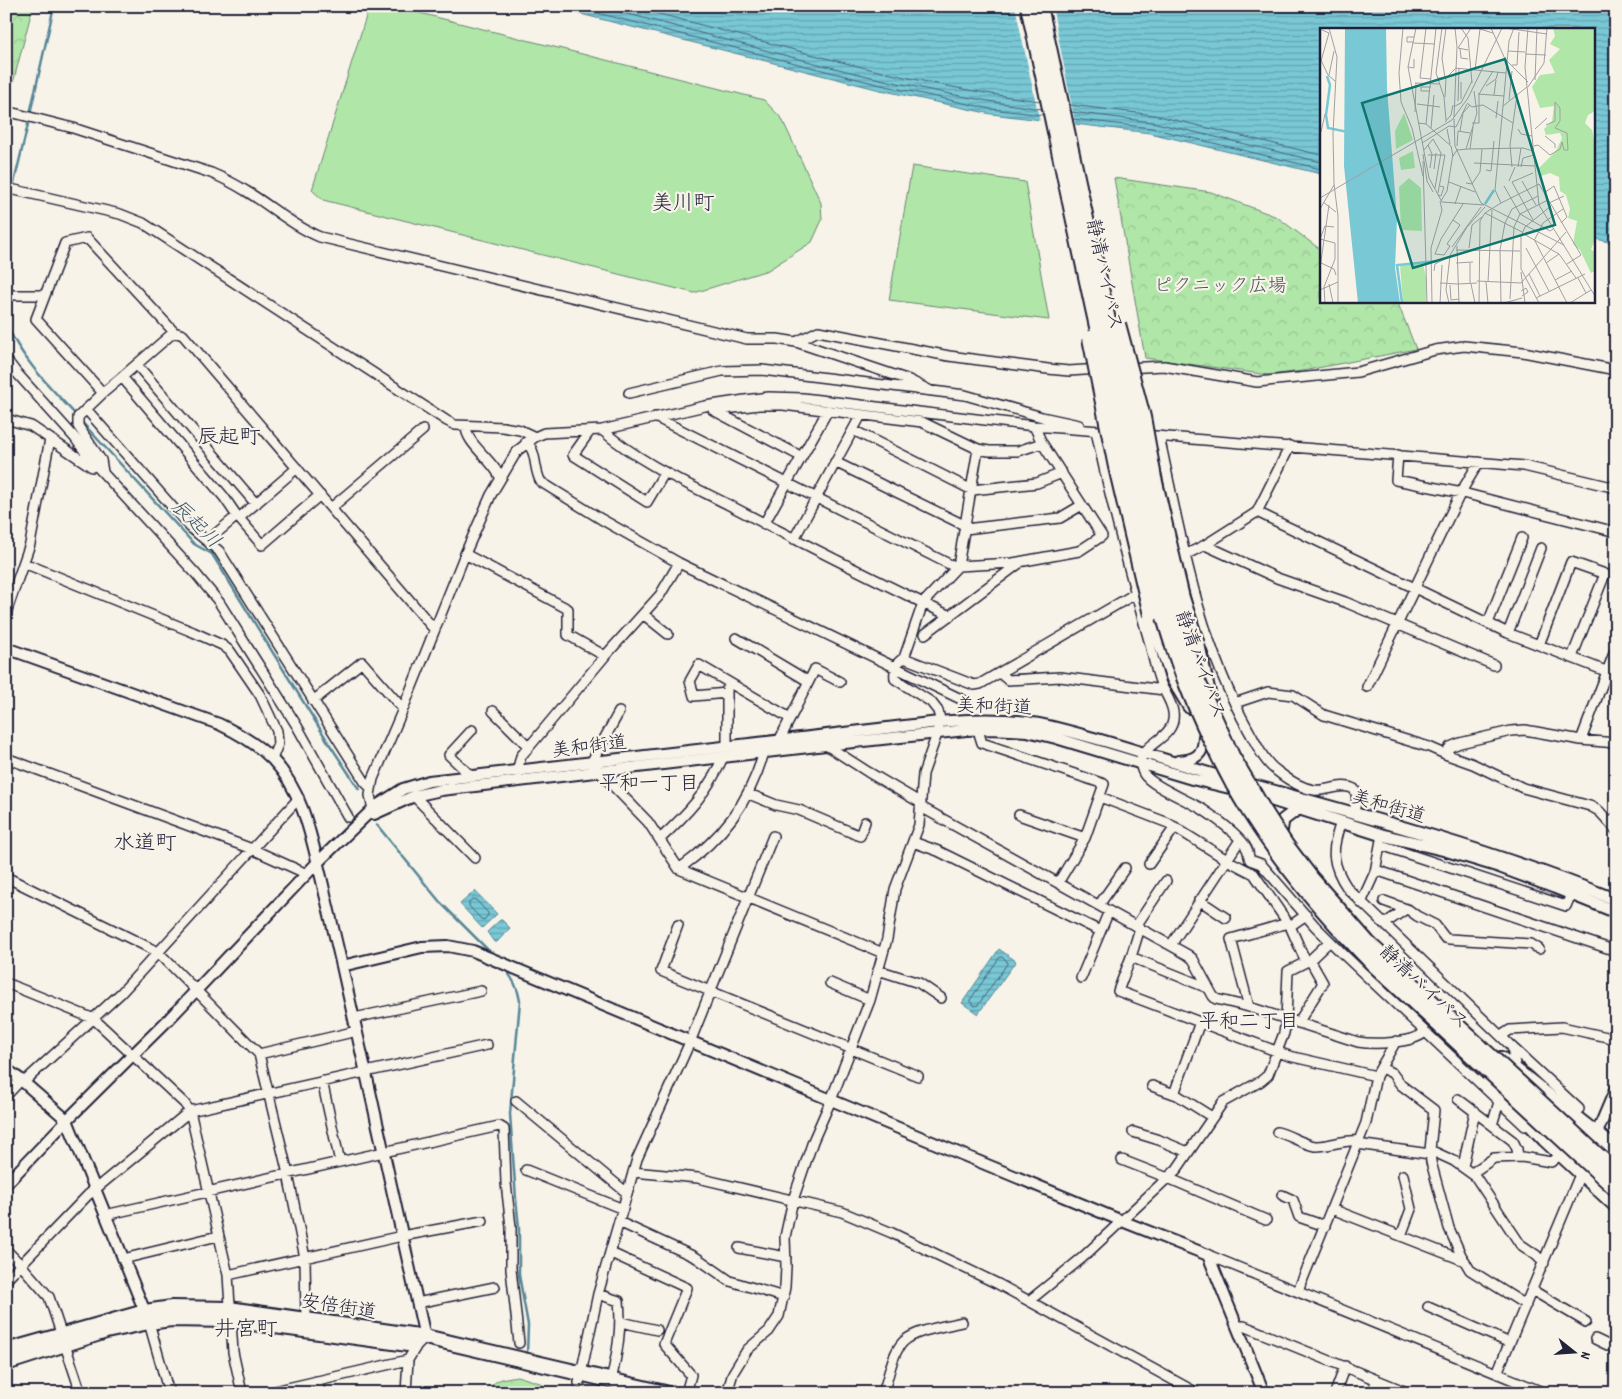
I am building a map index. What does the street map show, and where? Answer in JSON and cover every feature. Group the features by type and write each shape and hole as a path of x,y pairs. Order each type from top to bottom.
{"main road":[{"name":"静清バイパス","path":"1028,6 1114,402 1162,608 1182,673 1221,761 1251,812 1280,855 1340,930 1371,962 1616,1189"},
{"name":"静清バイパス","path":"1040,6 1149,510 1172,606 1199,684 1232,756 1262,809 1286,845 1311,878 1368,943 1616,1172"},
{"path":"1068,187 1084,305 1106,417 1152,615 1174,679 1204,736 1236,785 1308,912 1494,1084 1561,1154 1616,1205"},
{"path":"1083,206 1115,312 1140,408 1167,538 1182,598 1197,644 1215,727 1228,757 1236,785 1322,898 1339,916 1516,1070 1616,1150"},
{"name":"美和街道","path":"1236,785 1341,822 1381,840 1465,856 1498,866 1616,912"},
{"name":"美和街道","path":"1236,785 1353,813 1507,859 1616,900"},
{"path":"1280,841 1283,820 1302,808"},
{"name":"安倍街道","path":"6,1351 62,1340 147,1317 172,1308 230,1314 421,1341"},
{"name":"安倍街道","path":"230,1314 306,1319 421,1341 580,1378 623,1393"},
{"name":"安倍街道","path":"6,1363 62,1340"},
{"name":"安倍街道","path":"580,1378 611,1381 665,1393"}],"street":[{"path":"9,112 73,128 230,181 305,231 320,237 747,339 777,339 796,342 909,380 931,391"},
{"path":"6,188 120,214 143,223 447,421 456,425 512,428 535,436"},
{"path":"103,393 36,319 65,243 87,238 174,332 184,335 434,629"},
{"path":"13,295 44,295"},
{"path":"796,342 818,331 949,356 1048,369 1069,371 1164,366 1258,382 1358,372 1435,350 1464,346 1522,352 1616,370"},
{"path":"103,473 101,460 78,426 78,417 174,332"},
{"path":"6,359 9,367 75,438 103,473 196,574 219,602 297,726 348,817"},
{"path":"137,365 256,504"},
{"path":"628,393 701,375 741,369 779,372 965,395 1095,431"},
{"path":"122,377 224,497 262,545 320,494"},
{"path":"373,810 370,795 372,778 403,709 465,554 500,477 517,451 526,442 544,433 602,430 655,417 769,397 803,398 1034,426 1524,466 1616,488"},
{"path":"709,408 776,405 922,422 978,449 1008,452 1018,451 1042,443"},
{"path":"86,408 191,528 219,551 364,782 370,787"},
{"path":"709,408 802,457"},
{"path":"764,524 828,410"},
{"path":"794,539 861,414"},
{"path":"655,417 951,565 958,566 1022,561 1079,551 1102,536 1042,443 1034,426"},
{"path":"6,419 31,426 103,473"},
{"path":"466,426 468,436 495,466 500,477"},
{"path":"331,508 423,430"},
{"path":"590,430 573,455 647,502 665,472"},
{"path":"602,430 665,472 764,524 950,616"},
{"path":"853,430 972,490 1037,483 1062,473"},
{"path":"1095,431 1107,486 1135,593 1160,682 1173,712 1173,720 1165,735 1143,752 1140,762 1144,775 1152,782 1202,809 1240,840 1248,850 1250,860 1261,864 1308,912 1330,941 1424,1033 1525,1127 1539,1132"},
{"path":"1159,436 1193,590 1205,632 1243,720 1270,766 1296,782 1314,790 1350,787 1357,794 1353,813"},
{"path":"6,613 30,544 50,439"},
{"path":"526,442 532,446 537,476 541,482 601,519 679,563 896,666 967,702"},
{"path":"904,658 974,685 980,684 1135,593 1185,555 1257,512 1290,446"},
{"path":"727,1393 733,1373 747,1350 775,1323 779,1316 784,1297 785,1237 792,1200 812,1141 831,1100 870,1000 887,939 895,889 919,825 923,774 937,734 938,711 931,702 895,679 894,673 900,660 904,658 923,603 958,566 978,449"},
{"path":"1398,456 1396,480 1461,492 1616,532"},
{"path":"836,462 965,527 1060,518 1082,505"},
{"path":"1368,688 1461,492 1479,462"},
{"path":"207,541 256,504 297,468"},
{"path":"1257,512 1508,633 1616,675"},
{"path":"1488,623 1522,538"},
{"path":"1204,545 1277,578 1345,602 1494,665"},
{"path":"1508,633 1541,548"},
{"path":"465,554 568,609 568,635 605,656"},
{"path":"925,634 1022,561"},
{"path":"1539,645 1571,562 1605,574 1572,658"},
{"path":"24,563 193,632 222,645 230,651 260,695 278,731 278,744 272,759"},
{"path":"517,772 521,756 605,656 660,595 679,563"},
{"path":"643,614 668,634"},
{"path":"736,638 808,681"},
{"path":"6,648 219,724 251,741 272,759 290,781 299,798 317,862 357,1031 417,1303 421,1341 408,1360 406,1393"},
{"path":"1581,740 1616,648"},
{"path":"313,701 362,662 403,709"},
{"path":"727,693 694,696 690,682 699,665 790,718"},
{"path":"779,741 815,669 840,682"},
{"path":"1000,673 1008,680 1060,677 1164,690"},
{"path":"660,840 696,803 715,773 725,752 728,681"},
{"path":"1235,703 1268,692 1293,695 1324,715 1429,747 1473,764 1523,788 1590,806 1614,824"},
{"path":"493,710 529,746"},
{"path":"620,712 591,762 648,822 679,869 883,953"},
{"name":"美和街道","path":"360,822 384,808 414,796 441,790 600,771 725,752 779,741 939,722 1005,719 1058,728 1143,752 1236,785"},
{"path":"472,730 449,755 472,776"},
{"path":"978,730 982,742 1104,784 1085,838 1058,883"},
{"name":"美和街道","path":"6,1184 196,990 317,862 381,802 403,789 429,781 591,762 725,752 764,752 978,730 1027,731 1140,762 1192,779 1236,785"},
{"path":"1445,754 1450,747 1460,743 1525,730 1581,740 1616,743"},
{"path":"1172,761 1193,760 1202,749 1204,736"},
{"path":"826,745 921,805 1193,959 1216,999 1249,1007 1286,1020 1370,1044 1417,1038 1424,1033"},
{"path":"679,869 696,857 733,820 749,794 764,752"},
{"path":"6,758 252,849 307,874"},
{"path":"749,794 776,806 799,810 860,836 864,822"},
{"path":"414,796 475,858"},
{"path":"1100,797 1156,817 1175,826 1227,860 1254,874 1289,924 1308,961 1323,983 1298,1023"},
{"path":"6,1096 121,993 299,798"},
{"path":"1019,815 1085,838"},
{"path":"1341,822 1334,842 1336,868 1348,890 1579,1110"},
{"path":"1361,903 1376,870 1386,823"},
{"path":"1149,864 1175,826"},
{"path":"580,1378 598,1294 633,1172 646,1137 711,992 773,836"},
{"path":"1171,945 1240,840"},
{"path":"1381,840 1460,871 1566,906 1571,894"},
{"path":"913,842 938,851 1100,931"},
{"path":"1460,871 1465,856"},
{"path":"1099,905 1125,868"},
{"path":"1376,870 1616,951"},
{"path":"6,877 158,952 260,1054 305,1258 306,1319"},
{"path":"1166,881 1138,927 1131,957 1118,991 1277,1052 1392,1073 1401,1085 1434,1110 1430,1152 1431,1162 1449,1228 1470,1270 1526,1305"},
{"path":"1199,900 1226,918"},
{"path":"1384,902 1406,909 1435,925 1445,938 1531,944 1539,949"},
{"path":"1384,924 1406,909"},
{"path":"1081,978 1109,911"},
{"path":"1249,1007 1231,939 1289,924 1308,912"},
{"path":"678,925 661,971 918,1076"},
{"path":"1029,1301 1082,1258 1177,1169 1225,1100 1262,1081 1268,1075 1284,1033 1288,971 1308,961 1330,941"},
{"path":"342,966 422,947 448,946 473,951 1122,1221 1545,1393"},
{"path":"1131,957 1208,988"},
{"path":"878,970 919,983 941,998"},
{"path":"6,983 94,1019 184,1103 190,1111 228,1275 233,1352 242,1393"},
{"path":"830,983 870,1000"},
{"path":"354,1018 481,990"},
{"path":"1174,1094 1200,1022"},
{"path":"1500,1036 1510,1030 1562,1027 1616,1039"},
{"path":"260,1054 357,1031"},
{"path":"1298,1291 1366,1123 1379,1072 1396,1041"},
{"path":"6,1280 88,1195 190,1111 487,1044"},
{"path":"1512,1047 1516,1070"},
{"path":"6,1069 67,1120 147,1317 169,1393"},
{"path":"322,1081 340,1162"},
{"path":"1152,1086 1174,1094 1212,1117"},
{"path":"1497,1374 1596,1134 1612,1105 1616,1088"},
{"path":"1458,1099 1513,1141 1518,1157"},
{"path":"516,1101 627,1193"},
{"path":"1492,1125 1499,1102"},
{"path":"1463,1166 1475,1111"},
{"path":"105,1215 499,1126 504,1129 506,1183 511,1227 511,1269 519,1343"},
{"path":"1133,1132 1188,1152"},
{"path":"1277,1132 1316,1146 1349,1140 1430,1152 1463,1166 1472,1173 1520,1244 1544,1263"},
{"path":"1472,1173 1494,1158 1518,1157 1551,1162 1561,1154"},
{"path":"1122,1160 1266,1220"},
{"path":"526,1170 623,1209"},
{"path":"633,1172 692,1177 842,1212 900,1237 998,1284 1197,1393"},
{"path":"1401,1236 1411,1210 1403,1175"},
{"path":"1282,1195 1293,1200 1299,1217 1324,1226"},
{"path":"1332,1209 1465,1261"},
{"path":"228,1275 402,1236 483,1221"},
{"path":"619,1222 697,1258 730,1281 784,1297"},
{"path":"123,1259 218,1236"},
{"path":"739,1248 786,1257"},
{"path":"6,1250 49,1297 81,1393"},
{"path":"611,1253 687,1288 664,1344 692,1375 686,1393"},
{"path":"1208,1255 1264,1393"},
{"path":"417,1303 495,1287"},
{"path":"1532,1290 1586,1322"},
{"path":"598,1294 619,1301 620,1339 611,1381"},
{"path":"1428,1307 1510,1343"},
{"path":"621,1322 657,1330"},
{"path":"883,1393 891,1366 903,1342 912,1336 926,1331 962,1322"},
{"path":"1237,1326 1244,1326 1409,1393"},
{"path":"1595,1339 1616,1349"},
{"path":"266,1393 408,1360"},
{"path":"1335,1393 1345,1366"},
{"path":"1372,1393 1377,1380"},
{"path":"316,1381 321,1393"}],"green space":[{"path":"6,6 33,6 7,106 6,106"},
{"path":"373,6 392,6 764,100 782,119 821,203 822,220 812,242 768,270 694,293 323,200 312,190 368,10"},
{"path":"912,166 1025,182 1049,320 889,300"},
{"name":"ピクニック広場","path":"1114,178 1211,192 1277,217 1320,249 1320,302 1397,302 1416,349 1302,371 1269,375 1145,358"},
{"path":"517,1376 540,1383 553,1393 486,1393 496,1382"}],"water":[{"path":"549,6 1616,6 1616,244 1594,238 1594,28 1320,28 1320,174 1150,133 991,114 880,90"},
{"path":"475,891 497,914 482,928 460,904"},
{"path":"500,920 510,928 497,942 494,942 487,932"},
{"path":"999,949 1016,961 978,1014 962,1003"}],"pier":[{"path":"1015,6 1052,6 1076,127 1040,122"}],"waterway":[{"name":"辰起川","path":"30,114 54,6"},
{"name":"辰起川","path":"13,187 29,120"},
{"name":"辰起川","path":"6,218 12,193"},
{"name":"辰起川","path":"6,323 28,361 77,416"},
{"name":"辰起川","path":"80,420 194,544 212,554 359,789"},
{"path":"377,825 440,902 492,954"},
{"path":"504,968 515,983 520,1001 510,1114 519,1228 519,1275 528,1325 527,1354"}],"district":[{"name":"美川町","path":"683,202"},
{"name":"辰起町","path":"229,436"},
{"name":"平和一丁目","path":"649,782"},
{"name":"水道町","path":"145,842"},
{"name":"平和二丁目","path":"1249,1020"},
{"name":"井宮町","path":"246,1328"}]}
